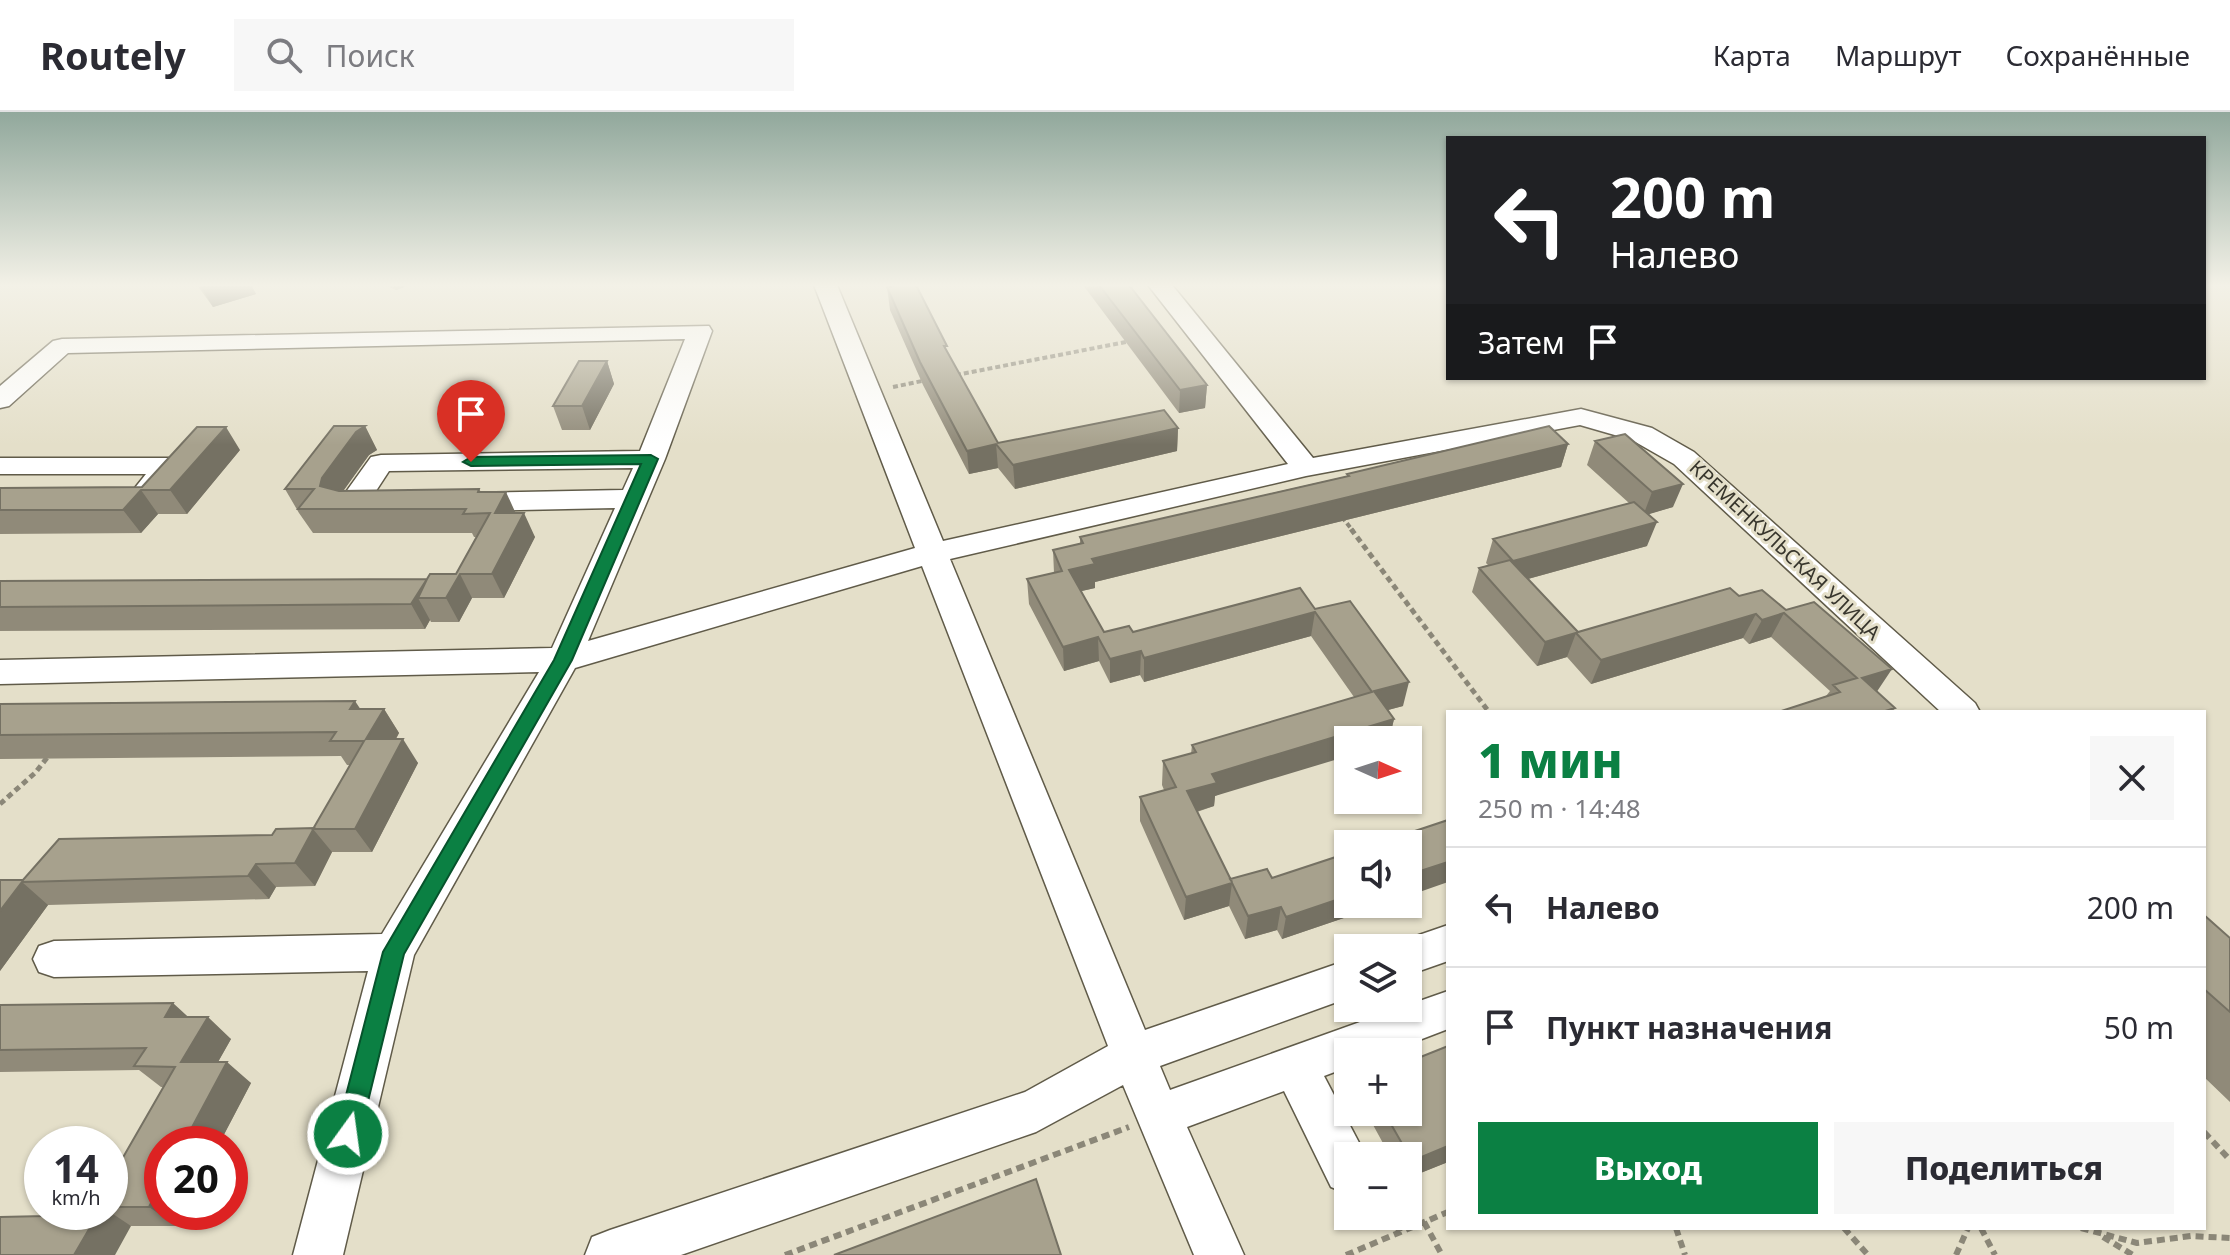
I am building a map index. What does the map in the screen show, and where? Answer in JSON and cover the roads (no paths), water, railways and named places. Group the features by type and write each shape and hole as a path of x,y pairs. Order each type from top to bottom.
{"lane":[{"path":"4,396 62,346 388,338"},
{"path":"318,1255 394,952 563,660 651,459 697,338"},
{"path":"847,338 1158,1116 1219,1255"},
{"path":"1203,338 1306,468"},
{"name":"КРЕМЕНКУЛЬСКАЯ УЛИЦА","path":"0,672 563,660 932,553 1306,468 1581,417 1642,434 1684,458 1961,710"},
{"path":"416,502 353,503 381,463 651,459"},
{"path":"0,466 170,466 141,498 109,498"},
{"path":"447,502 634,499"},
{"path":"1422,952 1446,944"},
{"path":"54,959 394,952"},
{"path":"610,1255 1036,1110 1134,1055 1334,984"},
{"path":"1158,1116 1446,1011"},
{"path":"1295,1066 1334,1143"}]}
